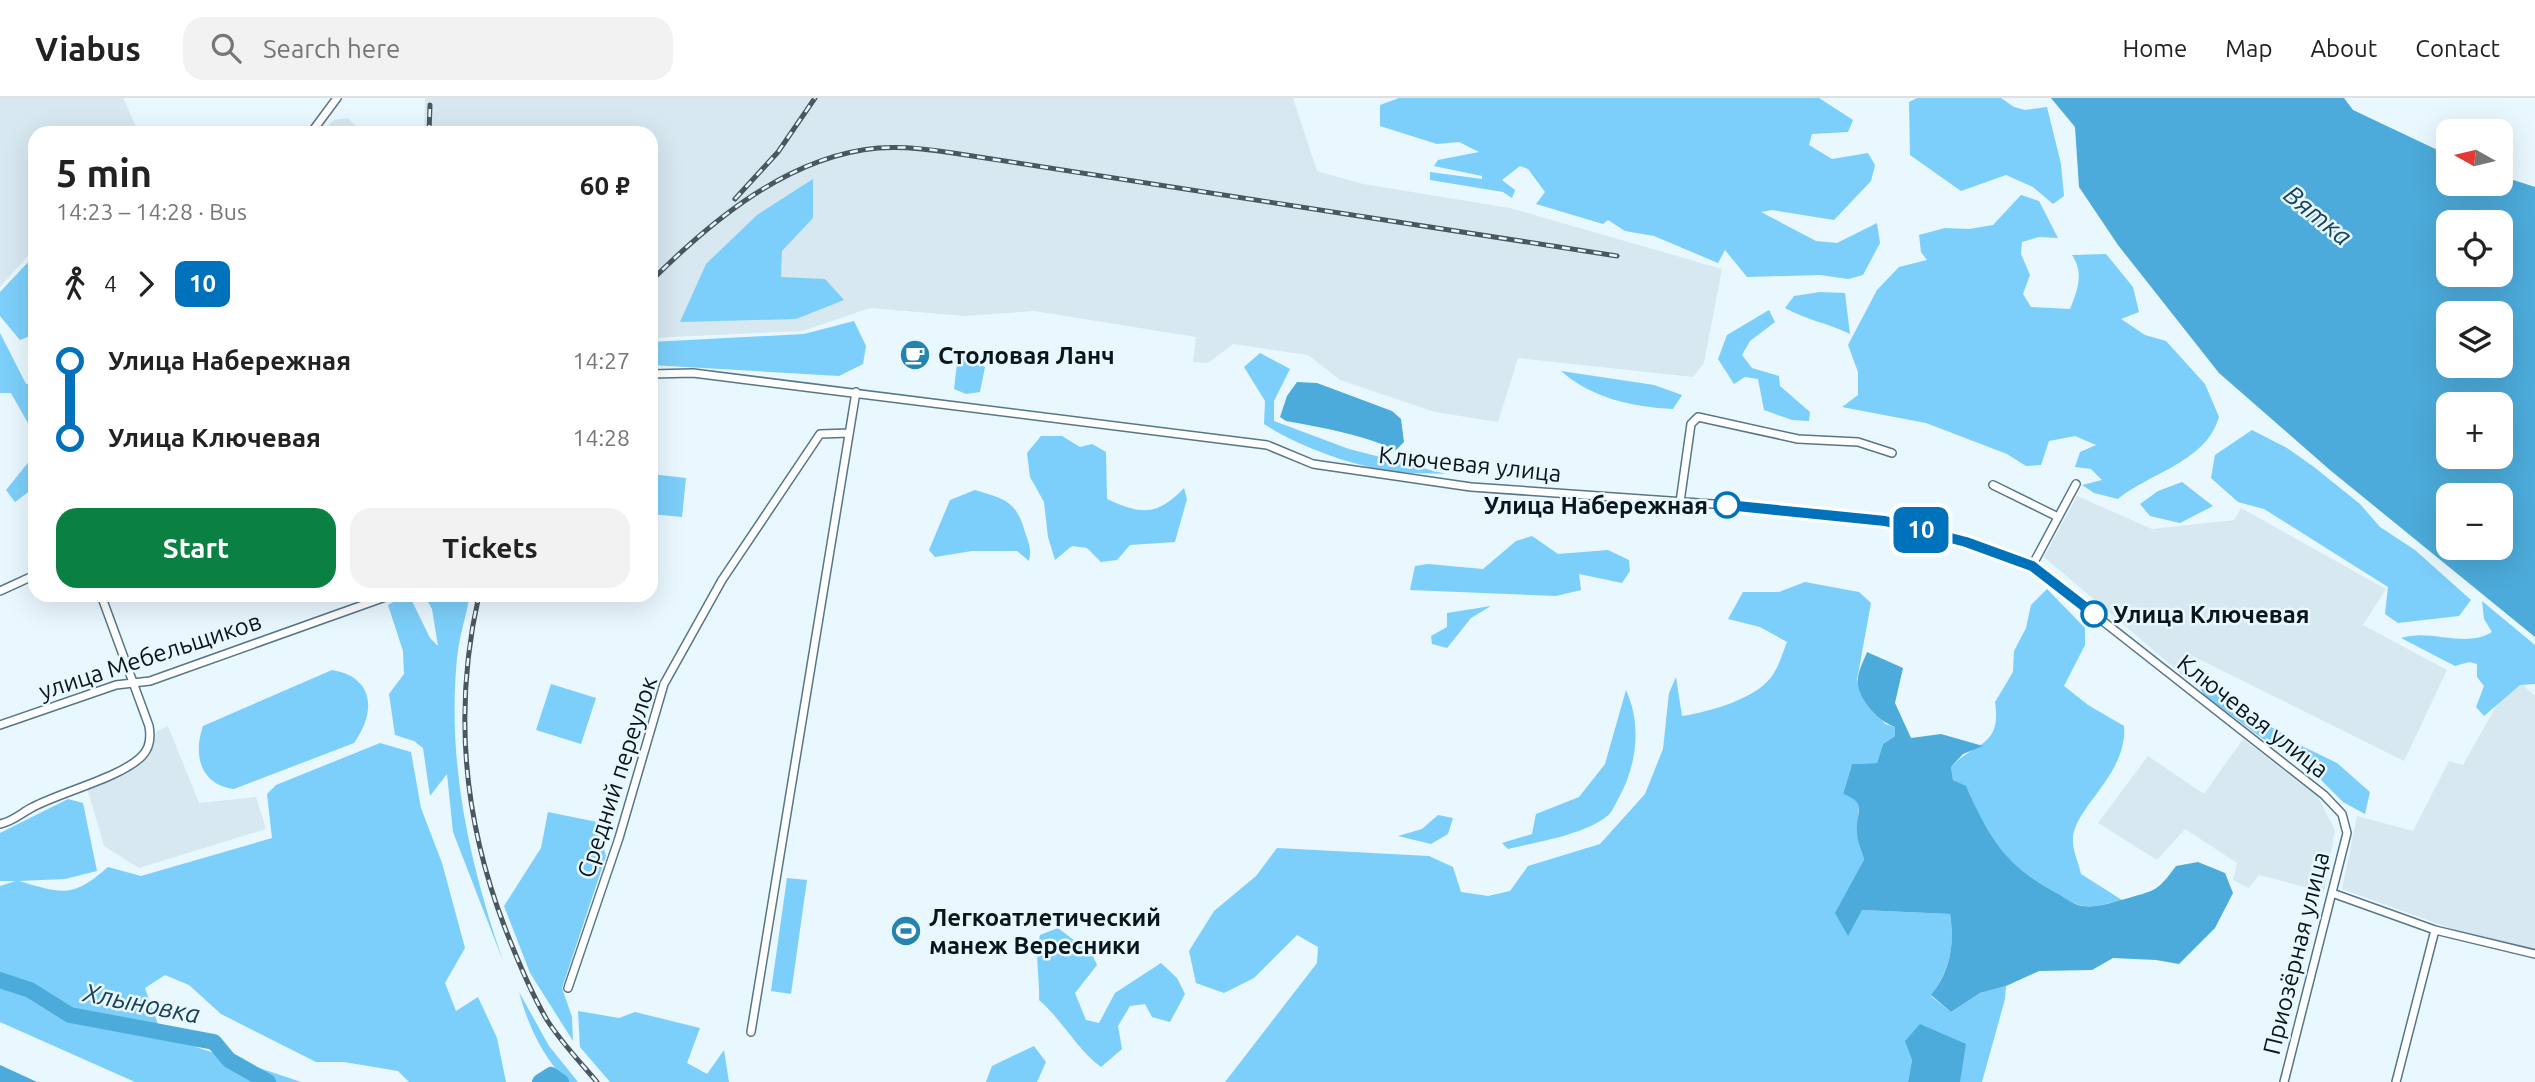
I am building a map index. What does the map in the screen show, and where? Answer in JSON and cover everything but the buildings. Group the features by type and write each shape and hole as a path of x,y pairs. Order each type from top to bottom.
{"street":[{"path":"316,126 337,98"},
{"name":"Ключевая улица","path":"658,374 693,373 822,388 1267,445 1313,464 1471,487 1885,521 1966,542 2032,566 2324,795 2342,814 2347,833"},
{"path":"751,1032 856,392"},
{"path":"1679,502 1691,424 1698,417 1798,439 1858,442 1892,453"},
{"name":"Средний переулок","path":"568,988 619,838 664,684 722,580 820,434 849,433"},
{"path":"2032,566 2077,484"},
{"path":"1993,485 2059,517"},
{"path":"0,591 28,578"},
{"path":"0,824 15,820 33,807 141,758 148,748 150,734 104,602"},
{"name":"улица Мебельщиков","path":"0,725 116,685 150,681 371,602"},
{"name":"Приозёрная улица","path":"2284,1082 2347,833"},
{"path":"2332,893 2435,930 2535,954"},
{"path":"2396,1082 2435,930"}],"shaded area":[{"path":"0,98 123,98 136,126 28,126 28,256 0,287"},
{"path":"425,98 1293,98 1317,171 1363,184 1510,208 1722,269 1704,363 1693,377 1518,358 1498,422 1435,412 1340,380 1308,355 1233,344 1208,363 1193,362 1196,337 1034,311 965,316 870,308 802,331 658,338 658,126 424,126"},
{"path":"1399,98 1819,98 1853,120 1848,132 1812,134 1809,145 1832,159 1868,153 1875,165 1871,181 1834,220 1772,210 1761,212 1816,241 1837,243 1877,223 1880,243 1863,275 1848,279 1820,275 1747,277 1725,250 1718,263 1654,236 1625,231 1608,220 1603,224 1536,204 1545,192 1528,169 1520,166 1502,180 1515,190 1512,198 1503,192 1430,180 1430,172 1482,179 1482,176 1434,166 1438,160 1479,152 1459,142 1437,144 1380,126 1380,105"},
{"path":"1917,98 2001,98 2014,107 2025,110 2047,107 2061,164 2064,196 2053,204 2033,187 2006,175 1961,191 1910,155 1909,102"},
{"path":"348,118 356,126 328,126 334,120"},
{"path":"813,179 813,218 782,251 781,277 825,279 844,300 796,319 680,322 706,264 757,215"},
{"path":"2021,195 2039,201 2058,238 2039,237 2022,242 2021,254 2030,275 2023,294 2031,307 2070,309 2079,275 2072,255 2106,254 2133,287 2139,312 2121,319 2145,335 2166,341 2205,384 2219,417 2212,432 2190,456 2118,499 2094,493 2082,485 2102,480 2091,469 2075,467 2080,452 2096,445 2075,436 2049,441 2041,465 2026,466 2007,454 1926,423 1842,407 1858,395 1858,372 1848,345 1877,290 1899,267 1927,260 1921,252 1919,235 1945,228 1969,229 1993,225"},
{"path":"28,262 28,337 20,340 0,316 0,292"},
{"path":"1820,292 1845,293 1850,334 1785,308 1794,296"},
{"path":"1769,310 1775,322 1750,341 1742,355 1752,368 1779,376 1780,386 1810,412 1809,421 1792,420 1764,410 1758,379 1745,377 1734,384 1718,359 1727,335"},
{"path":"854,321 866,346 863,364 839,376 658,365 658,342 804,334"},
{"path":"0,333 28,384 28,423 11,393 0,393"},
{"path":"1260,353 1290,369 1274,401 1274,421 1349,449 1446,474 1398,472 1359,464 1309,447 1264,424 1265,401 1244,367"},
{"path":"958,355 985,367 980,392 966,394 954,389"},
{"path":"1561,371 1654,385 1682,395 1673,409 1643,406 1599,394"},
{"path":"2252,430 2287,448 2314,467 2360,504 2380,527 2415,550 2471,600 2459,616 2398,623 2385,614 2388,587 2264,509 2238,502 2211,478 2215,455"},
{"path":"1041,436 1062,436 1080,447 1092,444 1106,452 1107,499 1130,508 1157,508 1166,504 1184,488 1187,499 1175,542 1130,545 1117,560 1101,562 1087,548 1072,546 1055,560 1048,537 1044,502 1030,477 1027,453"},
{"path":"28,463 28,492 15,502 6,490"},
{"path":"658,475 686,478 682,517 658,515"},
{"path":"2182,482 2213,506 2180,523 2150,516 2140,504 2158,491"},
{"path":"975,490 1000,498 1017,512 1029,545 1029,561 1017,551 972,551 935,557 929,550 950,500"},
{"path":"2077,496 2152,529 2234,520 2241,508 2386,589 2363,625 2447,670 2404,761 2193,656 2186,678 2044,557"},
{"path":"1532,536 1558,554 1608,550 1629,560 1630,571 1622,583 1579,574 1581,590 1556,596 1410,590 1415,566 1428,564 1483,569 1516,541"},
{"path":"1805,582 1859,592 1871,603 1857,680 1885,724 1895,727 1895,736 1883,744 1877,763 1852,764 1843,794 1855,798 1859,805 1857,832 1864,860 1862,910 1950,914 1950,957 1931,996 1951,1012 1980,993 2006,986 2005,999 1982,1082 1960,1082 1906,1041 1912,1060 1908,1082 1225,1082 1317,963 1318,947 1297,935 1254,978 1224,993 1196,983 1189,951 1214,911 1256,876 1277,848 1429,856 1453,867 1461,892 1488,896 1510,891 1528,866 1600,844 1645,794 1663,749 1669,693 1676,677 1682,716 1746,697 1767,682 1776,669 1787,642 1760,627 1728,619 1743,592 1779,592"},
{"path":"2047,589 2085,628 2085,645 2064,686 2088,705 2124,726 2123,744 2117,761 2074,830 2073,846 2081,874 2122,900 2100,905 2084,906 2068,901 2046,890 2015,866 1993,843 1966,787 1953,780 1951,767 1985,742 1994,728 1995,702 2013,672 2014,651 2026,628 2031,605"},
{"path":"2482,601 2535,645 2535,684 2520,685 2484,716 2476,707 2484,686 2477,677 2477,664 2469,662 2455,666 2401,638 2424,635 2459,639 2482,637 2492,632 2484,619"},
{"path":"393,602 412,602 430,638 438,646 432,609 428,602 468,602 457,658 455,736 458,774 463,812 480,887 503,961 453,832 447,774 430,796 423,748 414,741 395,735 389,694 404,674 403,651 388,605"},
{"path":"1491,606 1471,618 1447,648 1432,644 1431,636 1447,627 1447,613"},
{"path":"332,670 357,680 364,688 368,709 366,720 354,743 234,789 222,786 207,775 199,757 203,726"},
{"path":"2513,676 2535,696 2535,950 2455,930 2342,889 2357,816 2413,831 2449,761 2463,765"},
{"path":"2195,680 2302,746 2337,763 2370,792 2365,814 2343,802 2317,776 2310,763 2290,750 2270,744 2204,695"},
{"path":"551,684 596,698 581,744 536,730"},
{"path":"1626,690 1634,717 1635,745 1630,773 1611,812 1585,829 1508,849 1502,843 1532,834 1536,814 1579,797 1605,764"},
{"path":"168,726 199,803 256,797 266,829 139,868 104,846 87,788 143,763 157,731"},
{"path":"2243,739 2318,797 2335,830 2324,892 2259,875 2249,888 2233,880 2237,863 2185,829 2157,860 2098,823 2148,756 2204,794"},
{"path":"380,743 411,752 421,808 442,863 465,948 445,983 456,1011 478,997 497,1038 506,1082 409,1082 398,1071 344,1062 316,1062 221,1014 189,985 165,975 145,988 159,1027 190,1045 301,1082 135,1082 0,1022 0,886 16,881 0,881 0,833 68,799 83,803 97,871 65,879 19,881 47,889 67,890 86,884 108,867 141,876 272,838 267,794 276,785"},
{"path":"548,812 597,822 606,856 562,988 572,1017 573,1041 530,973 504,906 541,848"},
{"path":"1438,815 1453,818 1448,834 1431,844 1398,836 1422,829"},
{"path":"787,878 807,880 791,994 771,991"},
{"path":"1058,928 1092,954 1097,965 1075,993 1086,1020 1099,1023 1115,993 1161,963 1177,978 1185,994 1170,1022 1152,1017 1145,1004 1130,1006 1118,1026 1122,1049 1101,1067 1039,1000 1037,959 1040,935"},
{"path":"519,992 549,1046 578,1082 567,1082 543,1051"},
{"path":"578,1011 619,1018 635,1012 700,1028 687,1063 707,1074 724,1050 729,1082 610,1082 580,1047"},
{"path":"1034,1046 1046,1062 1037,1082 986,1082 992,1066"}],"water":[{"name":"Вятка","path":"2051,98 2344,98 2353,110 2436,149 2436,196 2513,196 2513,180 2535,187 2535,637 2440,560 2513,560 2513,483 2436,483 2436,556 2330,470 2219,373 2118,245 2079,187 2075,127"},
{"path":"1297,382 1317,383 1392,411 1401,419 1404,442 1396,450 1356,436 1286,421 1280,417 1287,396"},
{"path":"1867,652 1903,668 1895,703 1911,738 1941,734 1983,746 1963,754 1951,767 1953,780 1966,786 1992,836 2012,862 2025,873 2073,903 2093,906 2109,904 2150,891 2160,885 2176,866 2198,862 2225,873 2233,893 2215,928 2179,964 2113,958 2092,970 2039,971 2006,986 1980,993 1951,1012 1931,995 1943,977 1950,957 1950,914 1862,910 1848,936 1835,913 1864,860 1857,835 1858,805 1851,797 1843,794 1852,764 1877,763 1883,744 1895,736 1895,727 1876,715 1858,686 1858,676"},
{"path":"1920,1024 1966,1044 1960,1082 1908,1082 1912,1060 1905,1041"},
{"path":"0,1065 37,1082 0,1082"}],"waterway":[{"name":"Хлыновка","path":"0,980 30,990 70,1015 214,1042 229,1060 268,1082"},
{"name":"Хлыновка","path":"540,1082 551,1075 561,1082"}],"railway":[{"path":"735,199 778,152 815,98"},
{"path":"429,126 430,105"},
{"path":"658,274 726,214 783,178 845,154 887,147 944,152 1617,256"},
{"path":"478,602 466,680 465,722 471,805 480,846 505,928 535,998 558,1036 597,1082"}],"bus line":[{"name":"10","path":"1727,505 1885,521 1966,542 2020,559 2094,614"}],"place":[{"name":"Столовая Ланч","path":"915,355"},
{"name":"Улица Набережная","path":"1727,505"},
{"name":"Улица Ключевая","path":"2094,614"},
{"name":"Легкоатлетический манеж Вересники","path":"906,931"}]}
